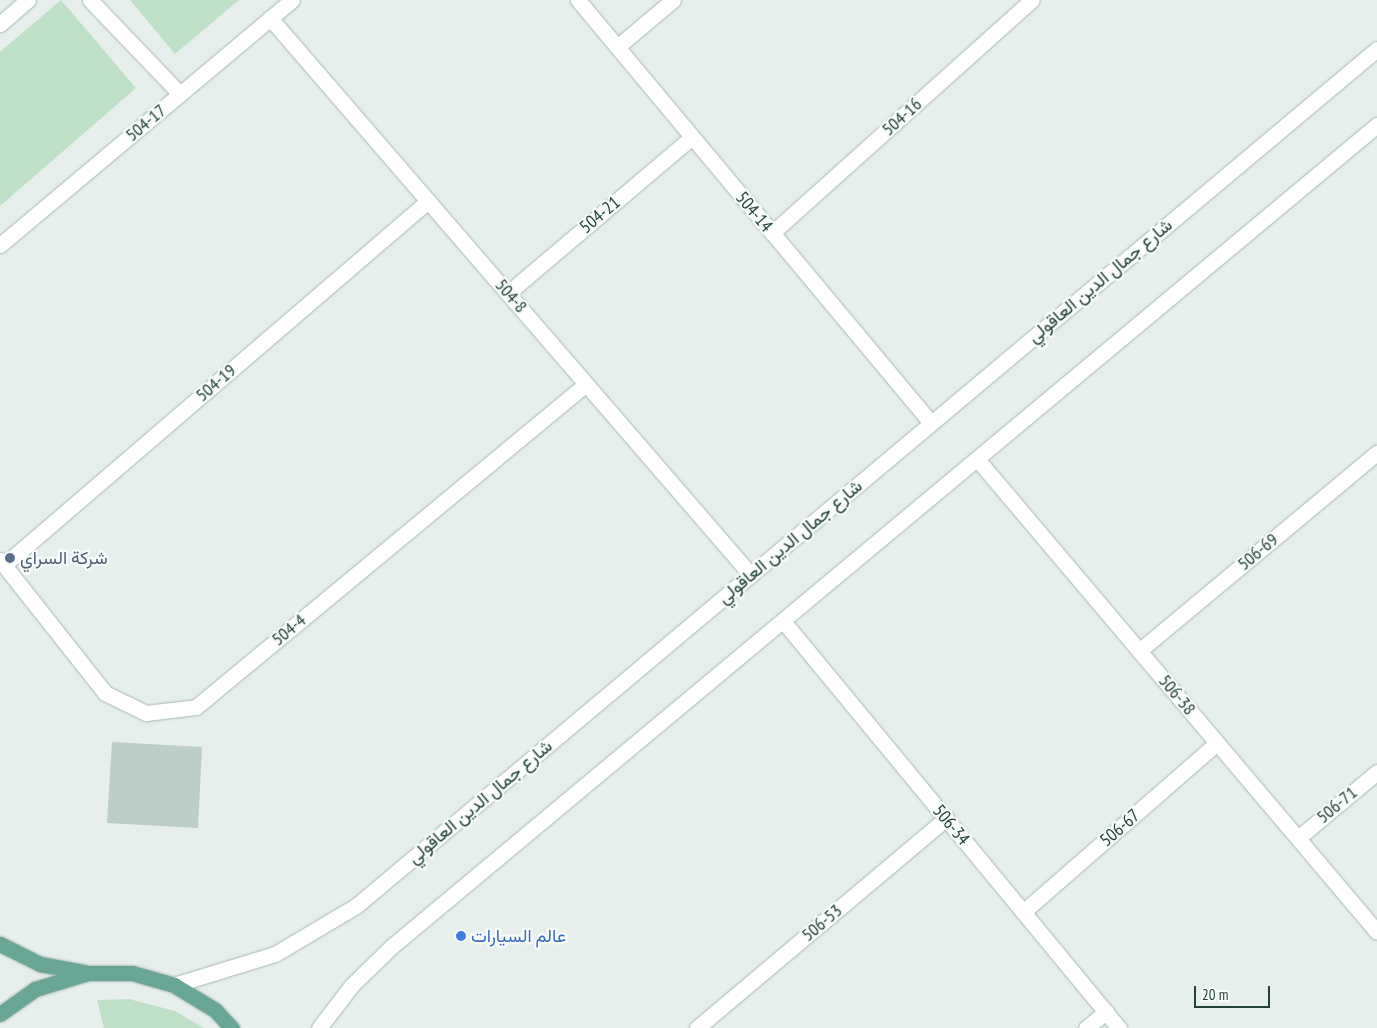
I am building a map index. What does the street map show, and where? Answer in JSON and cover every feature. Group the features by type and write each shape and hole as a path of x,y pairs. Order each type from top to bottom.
{"main road":[{"path":"0,944 40,964 88,973 132,973 174,985 215,1010 232,1028"},
{"path":"0,1014 35,989 88,973"}],"street":[{"path":"0,24 28,0"},
{"path":"90,0 180,94"},
{"name":"504-17","path":"0,245 292,0"},
{"name":"504-14","path":"578,0 931,424"},
{"path":"617,47 672,0"},
{"name":"504-16","path":"772,233 1032,0"},
{"name":"504-8","path":"270,18 751,574"},
{"name":"شارع جمال الدين العاقولي","path":"174,985 259,961 337,921 1377,49"},
{"path":"319,1028 352,985 391,947 1377,124"},
{"name":"504-21","path":"508,293 692,137"},
{"name":"504-19","path":"2,563 428,201"},
{"name":"504-4","path":"2,563 105,694 146,714 196,708 586,384"},
{"name":"506-69","path":"1139,650 1377,453"},
{"name":"506-38","path":"977,459 1377,932"},
{"name":"506-34","path":"783,621 1119,1028"},
{"name":"506-67","path":"1023,912 1217,743"},
{"name":"506-71","path":"1298,838 1377,772"},
{"name":"506-53","path":"697,1028 946,818"},
{"path":"1086,1028 1106,1012"}],"green space":[{"path":"61,0 136,88 0,206 0,52"},
{"path":"130,0 239,0 175,54"},
{"path":"129,999 175,1011 204,1028 104,1028 97,1000"}],"building":[{"path":"112,742 202,747 198,828 107,823"}],"place":[{"name":"شركة السراي","path":"10,558"},
{"name":"عالم السيارات","path":"461,936"}]}
